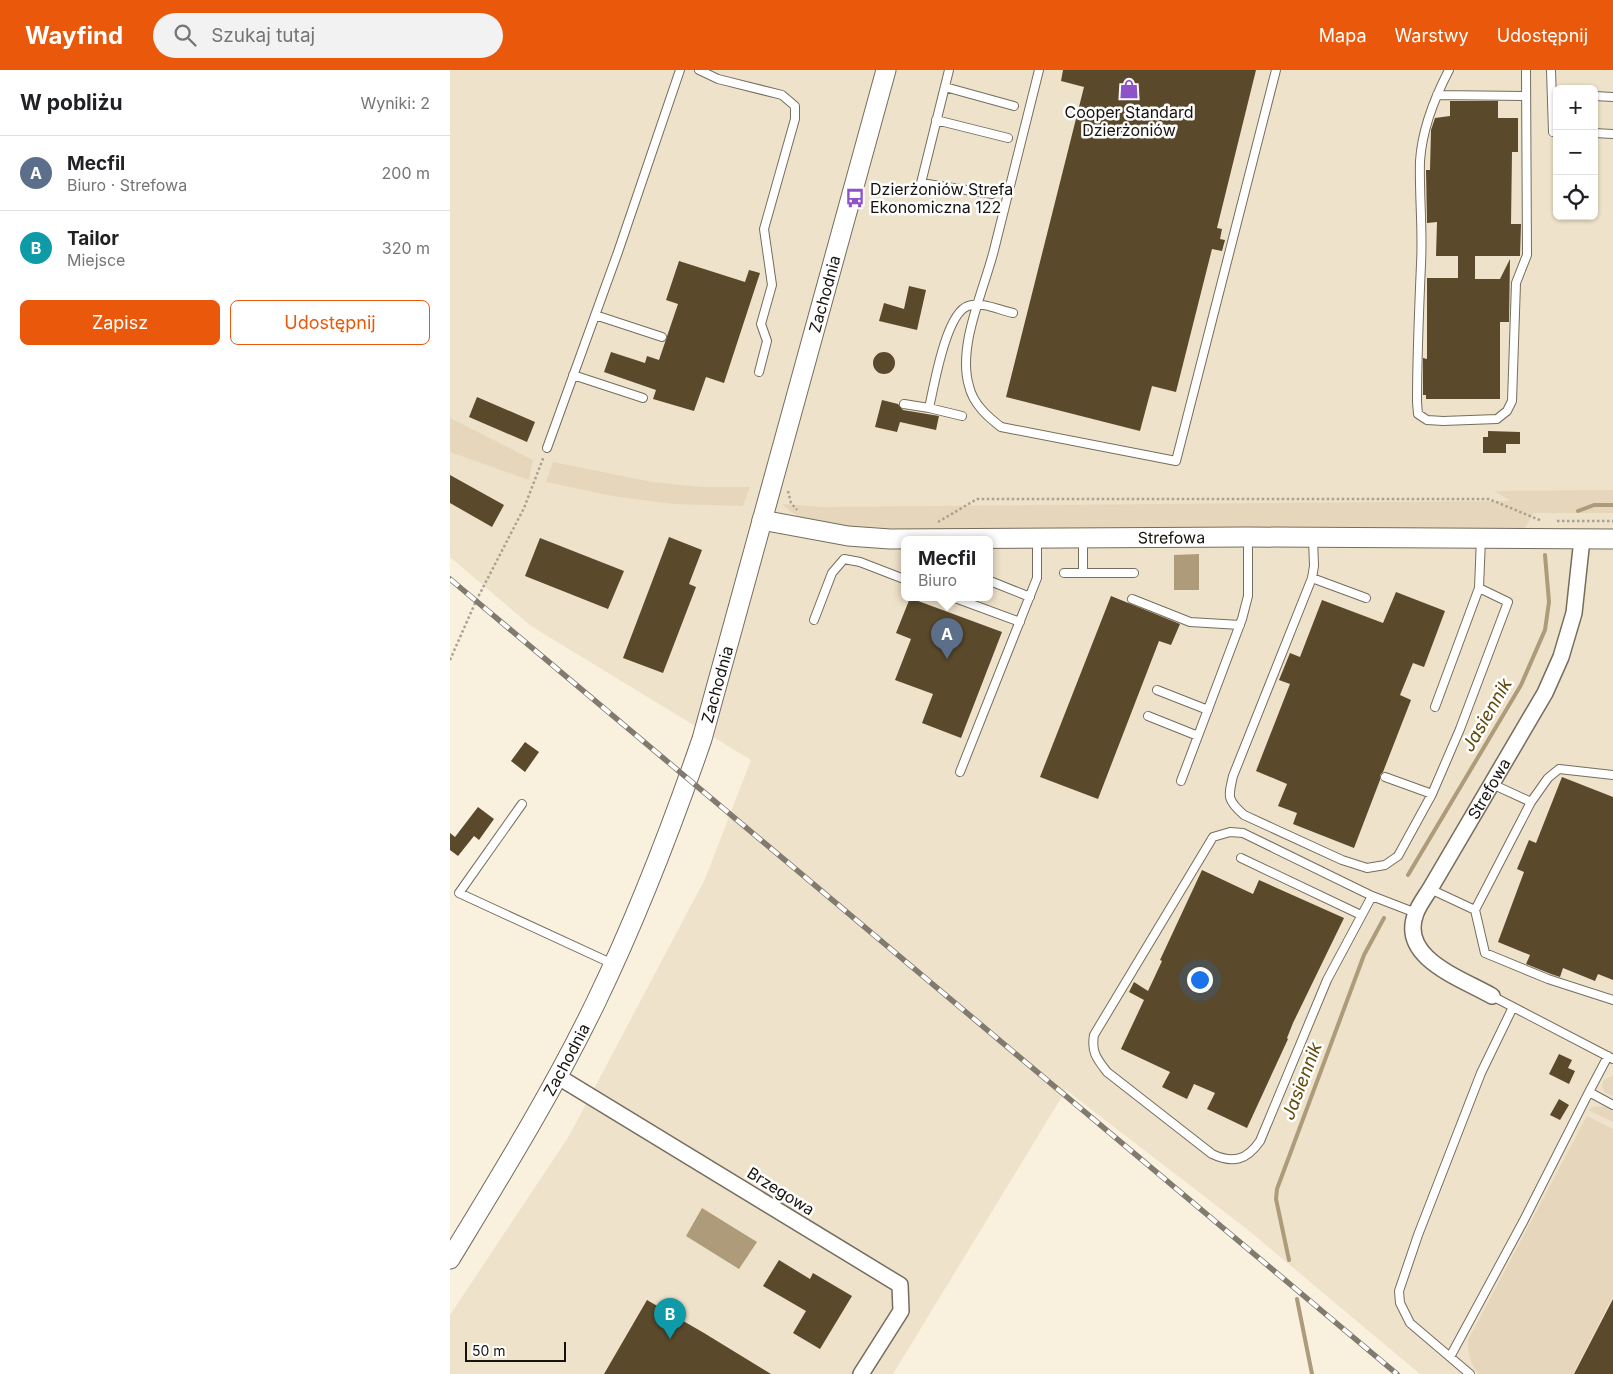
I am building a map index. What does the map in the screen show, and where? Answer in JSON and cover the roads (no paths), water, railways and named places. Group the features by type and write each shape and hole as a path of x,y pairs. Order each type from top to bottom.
{"street":[{"name":"Zachodnia","path":"450,1259 557,1076 614,964 657,864 699,747 886,70"},
{"name":"Strefowa","path":"762,520 848,536 901,539"},
{"name":"Strefowa","path":"993,538 1312,537 1613,539"},
{"name":"Strefowa","path":"1492,996 1425,958 1415,945 1413,934 1416,913 1545,693 1561,657 1574,614 1582,539"},
{"name":"Brzegowa","path":"557,1076 900,1285 901,1311 861,1374"}],"lane":[{"path":"547,448 680,70"},
{"path":"699,70 718,79 782,95 795,106 795,119 764,229 772,285 761,324 767,341 758,372"},
{"path":"949,70 921,183 992,194"},
{"path":"1039,70 967,347 968,387 978,405 988,417 1001,427 1176,461 1276,70"},
{"path":"1449,70 1437,95 1423,141 1420,159 1421,263 1417,402 1418,414 1427,420 1470,422 1497,419 1507,411 1512,401 1516,282 1527,255 1526,70"},
{"path":"1551,70 1553,85"},
{"path":"945,87 1014,106"},
{"path":"1437,95 1525,96"},
{"path":"1598,96 1613,98"},
{"path":"936,120 1008,138"},
{"path":"1598,133 1613,134"},
{"path":"929,408 946,342 957,313 967,306 979,305 1013,313"},
{"path":"595,315 662,337"},
{"path":"573,375 643,398"},
{"path":"904,404 962,416"},
{"path":"1181,781 1240,625 1248,596 1248,537"},
{"path":"1312,537 1314,566 1312,578 1233,776 1229,794 1232,804 1244,815 1342,860 1367,868 1385,865 1398,856 1432,794 1460,729 1508,602 1479,588"},
{"path":"960,772 1037,578 1037,538"},
{"path":"1083,538 1083,573"},
{"path":"1435,707 1479,588 1481,538"},
{"path":"814,620 832,573 844,559 860,562 901,577"},
{"path":"1064,573 1134,573"},
{"path":"1312,578 1366,598"},
{"path":"993,582 1030,597"},
{"path":"1132,599 1190,622 1240,625"},
{"path":"963,601 1020,622"},
{"path":"1157,690 1208,710"},
{"path":"1148,716 1198,736"},
{"path":"1613,774 1559,769 1548,778 1531,802 1475,910 1484,953 1548,979 1613,1000"},
{"path":"1386,777 1432,794"},
{"path":"1492,784 1531,802"},
{"path":"522,804 460,893 614,964"},
{"path":"1372,896 1327,980 1260,1141 1253,1151 1244,1157 1235,1161 1223,1159 1212,1154 1107,1072 1095,1056 1092,1047 1094,1036 1213,837 1230,832 1243,833 1372,896 1416,913"},
{"path":"1241,858 1361,915"},
{"path":"1430,890 1475,910"},
{"path":"1450,1357 1523,1222 1589,1092 1611,1057 1492,996"},
{"path":"1470,1374 1410,1322 1400,1303 1399,1291 1418,1235 1481,1073 1513,1007"},
{"path":"1589,1092 1613,1105"}],"waterway":[{"name":"Jasiennik","path":"1578,511 1594,505 1613,505"},
{"name":"Jasiennik","path":"1408,875 1521,685 1545,630 1549,602 1545,555"},
{"name":"Jasiennik","path":"1289,1260 1276,1199 1277,1189 1364,955 1384,918"},
{"name":"Jasiennik","path":"1297,1299 1312,1374"}],"railway":[{"path":"450,579 1397,1374"}],"place":[{"name":"Cooper Standard Dzierżoniów","path":"1129,89"},
{"name":"Dzierżoniów Strefa Ekonomiczna 122","path":"855,198"},
{"name":"Mecfil","path":"947,659"},
{"name":"Tailor","path":"670,1339"}]}
